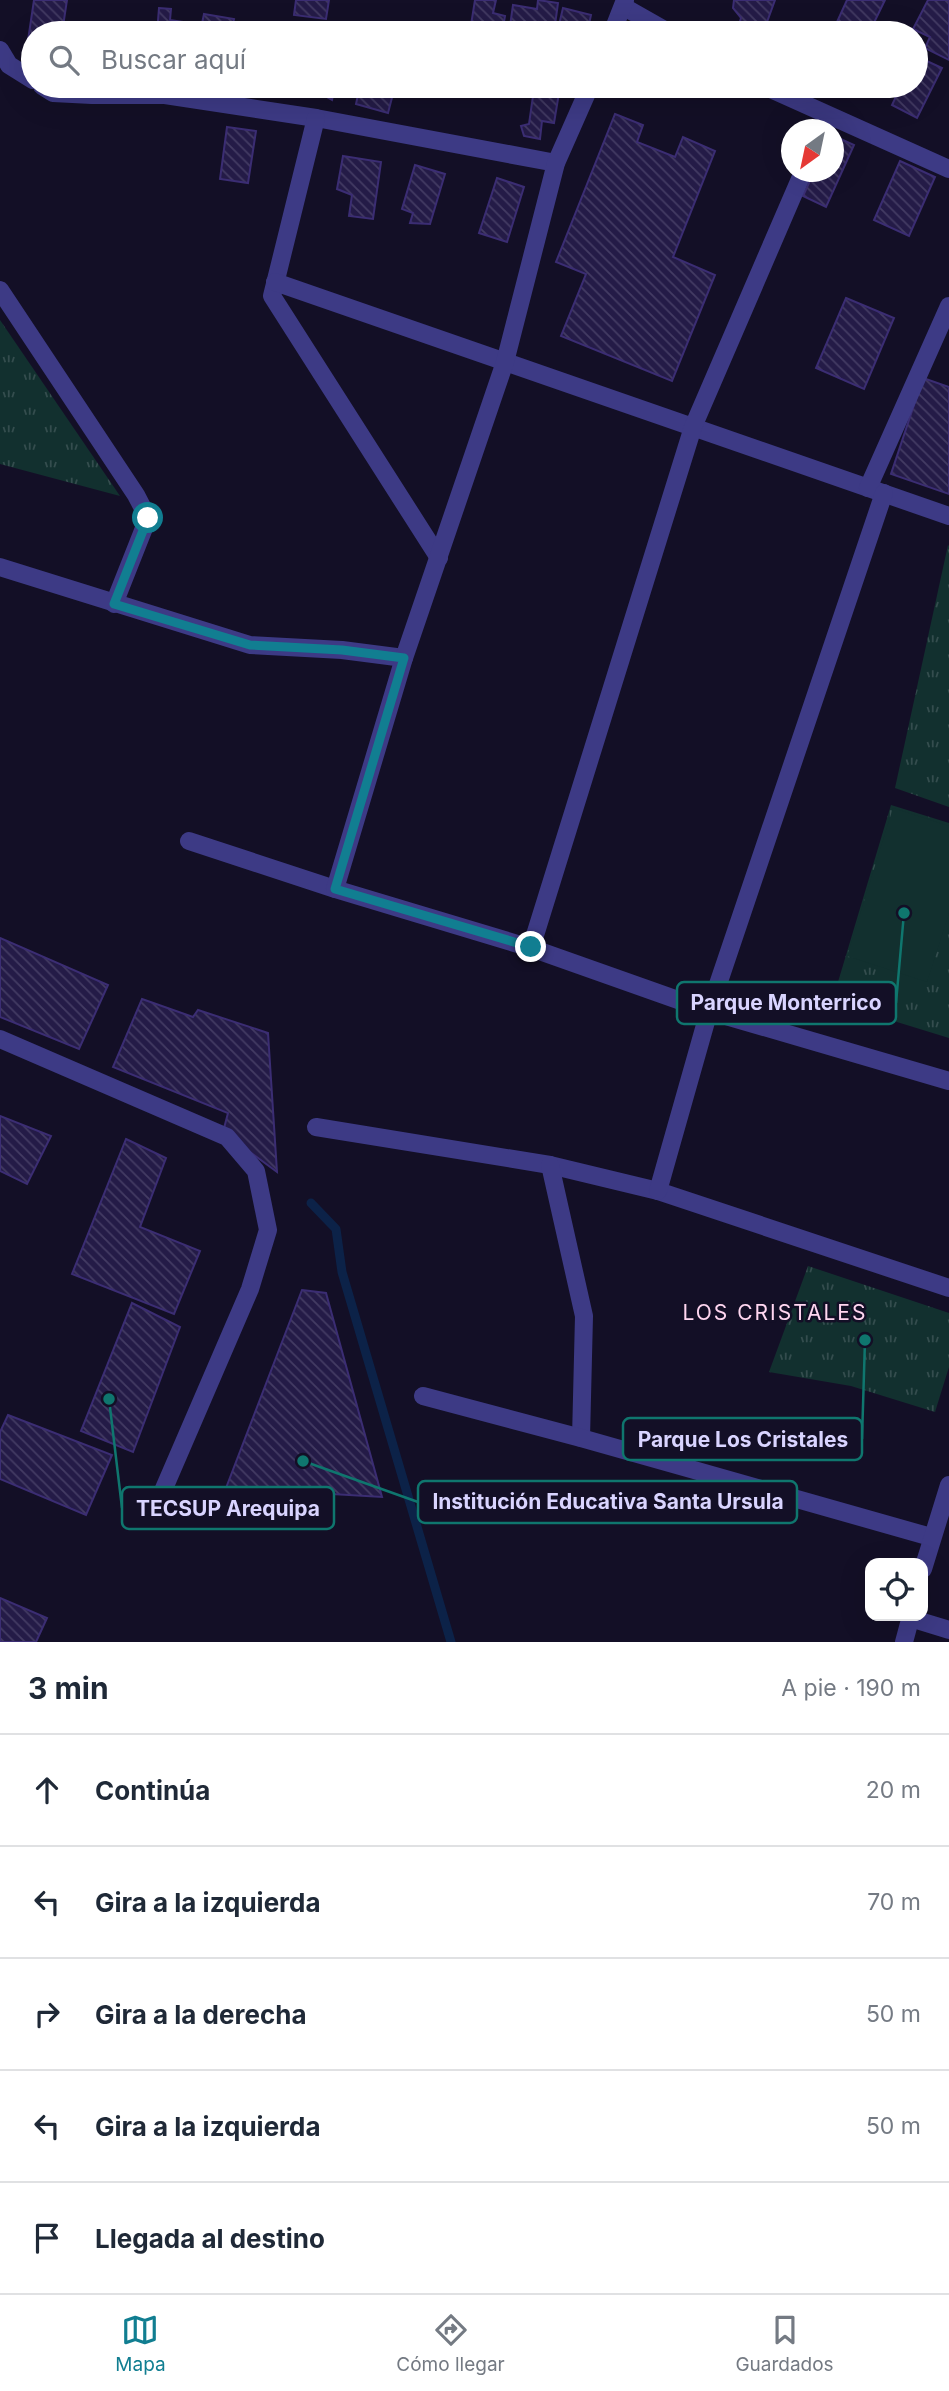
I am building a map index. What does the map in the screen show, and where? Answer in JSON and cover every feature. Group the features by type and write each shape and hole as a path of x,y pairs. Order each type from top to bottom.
{"street":[{"path":"617,21 624,4 651,21"},
{"path":"0,50 9,65 21,72"},
{"path":"185,98 316,118 556,163"},
{"path":"335,889 404,658 505,362 556,163 585,98"},
{"path":"784,98 819,119"},
{"path":"316,118 272,296 439,558"},
{"path":"844,130 949,169"},
{"path":"531,947 693,427 799,182"},
{"path":"275,282 949,516"},
{"path":"0,290 136,495 148,518 114,604"},
{"path":"658,1191 709,1011 876,491 949,306"},
{"path":"0,567 250,645 342,650 404,658"},
{"path":"189,841 335,889 531,947 709,1011 949,1081"},
{"path":"0,1039 227,1138 256,1171 268,1230 250,1289 159,1500"},
{"path":"316,1127 550,1165 658,1191 949,1288"},
{"path":"550,1165 584,1317 581,1438"},
{"path":"423,1396 931,1537"},
{"path":"926,1558 949,1485"},
{"path":"904,1642 909,1621"},
{"path":"922,1621 949,1630"}],"green space":[{"path":"0,320 120,496 0,464"},
{"path":"949,546 949,807 895,788"},
{"path":"891,805 949,823 949,1038 832,1002"},
{"path":"893,808 949,826 949,913 927,982 847,956"},
{"path":"808,1266 949,1313 949,1367 935,1412 851,1386 769,1372"}],"building":[{"path":"34,0 67,0 64,21 31,21"},
{"path":"296,0 329,0 326,19 294,15"},
{"path":"475,0 496,0 493,13 505,16 504,21 472,21"},
{"path":"538,0 558,3 556,21 511,21 513,5 537,9"},
{"path":"734,0 775,0 767,21 740,21 741,18 733,8"},
{"path":"847,0 885,0 875,21 837,21"},
{"path":"928,0 949,0 949,60 928,50 928,21 917,21"},
{"path":"159,8 171,9 170,20 177,21 158,21"},
{"path":"563,8 591,15 590,21 560,21"},
{"path":"204,14 234,19 234,21 203,21"},
{"path":"928,62 942,68 928,96"},
{"path":"357,98 392,98 388,113 356,104"},
{"path":"533,98 558,98 554,123 542,121 540,139 524,136 521,126 529,124"},
{"path":"895,98 927,98 917,118 892,105"},
{"path":"615,114 643,125 637,142 675,157 683,137 715,151 673,257 715,275 672,381 561,336 586,274 556,262"},
{"path":"227,127 256,131 248,183 220,179"},
{"path":"844,140 854,145 844,167"},
{"path":"343,156 381,162 373,219 349,216 352,195 337,189"},
{"path":"900,161 935,177 909,236 874,220"},
{"path":"415,165 445,174 430,224 410,223 413,213 402,209"},
{"path":"497,178 524,187 507,242 479,233"},
{"path":"809,182 837,182 826,207 803,196"},
{"path":"846,298 894,318 864,389 816,368"},
{"path":"923,378 949,387 949,494 891,474"},
{"path":"0,938 108,985 79,1049 0,1017"},
{"path":"142,999 193,1017 198,1010 268,1033 277,1172 223,1132 228,1113 113,1067"},
{"path":"0,1116 51,1136 27,1184 0,1171"},
{"path":"126,1139 166,1158 140,1227 200,1251 174,1314 72,1274"},
{"path":"302,1290 326,1293 382,1497 226,1488"},
{"path":"132,1303 180,1327 133,1452 81,1431"},
{"path":"8,1415 112,1455 86,1515 0,1479 0,1432"},
{"path":"0,1598 47,1618 36,1642 0,1642"}],"waterway":[{"path":"311,1203 336,1229 342,1272 451,1642"}],"place":[{"name":"Parque Monterrico","path":"904,913"},
{"name":"Parque Los Cristales","path":"865,1340"},
{"name":"TECSUP Arequipa","path":"109,1399"},
{"name":"Institución Educativa Santa Ursula","path":"303,1461"}],"district":[{"name":"LOS CRISTALES","path":"775,1312"}],"route":[{"path":"148,518 114,604 250,645 342,650 404,658 335,889 531,947"}]}
